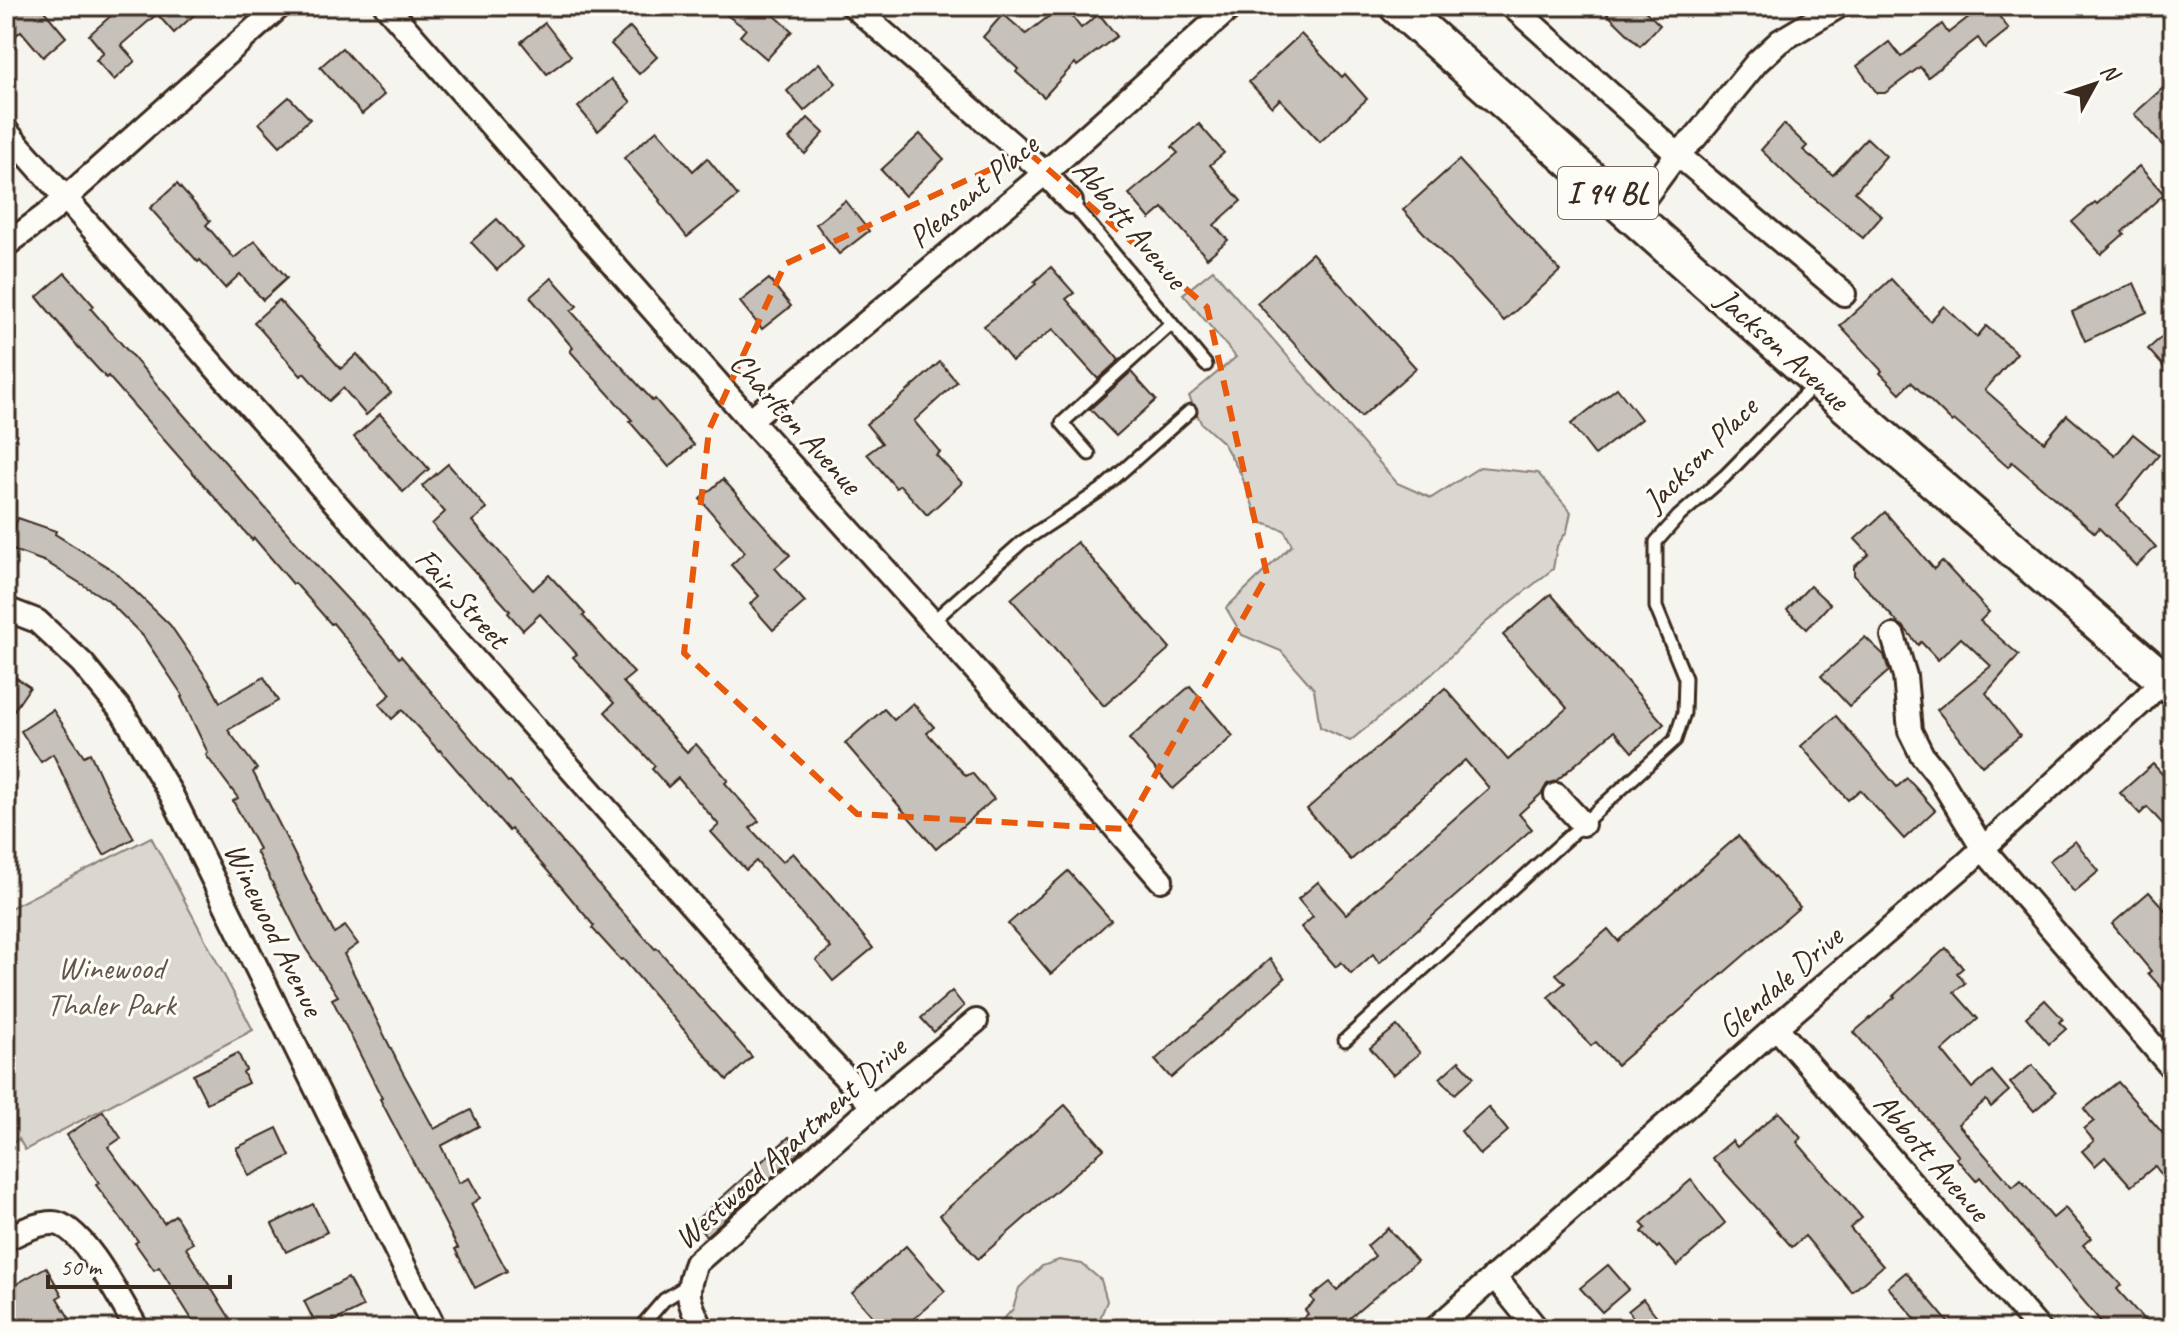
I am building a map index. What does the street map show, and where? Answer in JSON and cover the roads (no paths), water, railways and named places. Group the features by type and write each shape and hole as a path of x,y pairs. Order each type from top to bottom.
{"main road":[{"name":"Jackson Avenue","path":"1397,6 1818,381 2168,684"}],"street":[{"path":"6,245 66,198 280,6"},
{"name":"Charlton Avenue","path":"386,6 1161,880"},
{"name":"Abbott Avenue","path":"853,6 1045,173 1071,202"},
{"name":"Pleasant Place","path":"750,420 1045,173 1232,6"},
{"path":"1512,6 1677,154 1844,294"},
{"path":"1632,215 1677,154 1694,139 1757,62 1780,41 1839,6"},
{"name":"Fair Street","path":"6,131 825,1056 873,1106"},
{"name":"Winewood Avenue","path":"6,609 37,621 82,663 123,713 171,794 431,1321"},
{"path":"1893,636 1905,676 1910,731 1922,755 1938,775 1983,849 2173,1069"},
{"name":"Glendale Drive","path":"1435,1329 1776,1027 1983,849 2140,704 2168,684"},
{"path":"1556,795 1583,824"},
{"name":"Westwood Apartment Drive","path":"702,1329 689,1301 688,1285 696,1263 873,1106 976,1021"},
{"name":"Abbott Avenue","path":"1776,1027 2039,1329"},
{"path":"6,1239 25,1229 56,1222 74,1232 95,1258 137,1329"},
{"path":"1494,1276 1537,1329"}],"lane":[{"name":"Abbott Avenue","path":"1071,202 1206,365"},
{"path":"1089,454 1062,423 1171,324"},
{"name":"Jackson Place","path":"1345,1040 1675,740 1684,713 1685,678 1656,607 1656,542 1818,381"},
{"path":"932,622 1022,542 1101,490 1190,411"},
{"path":"639,1329 664,1300 688,1285"}],"park label":[{"name":"Winewood Thaler Park","path":"111,986"}]}
